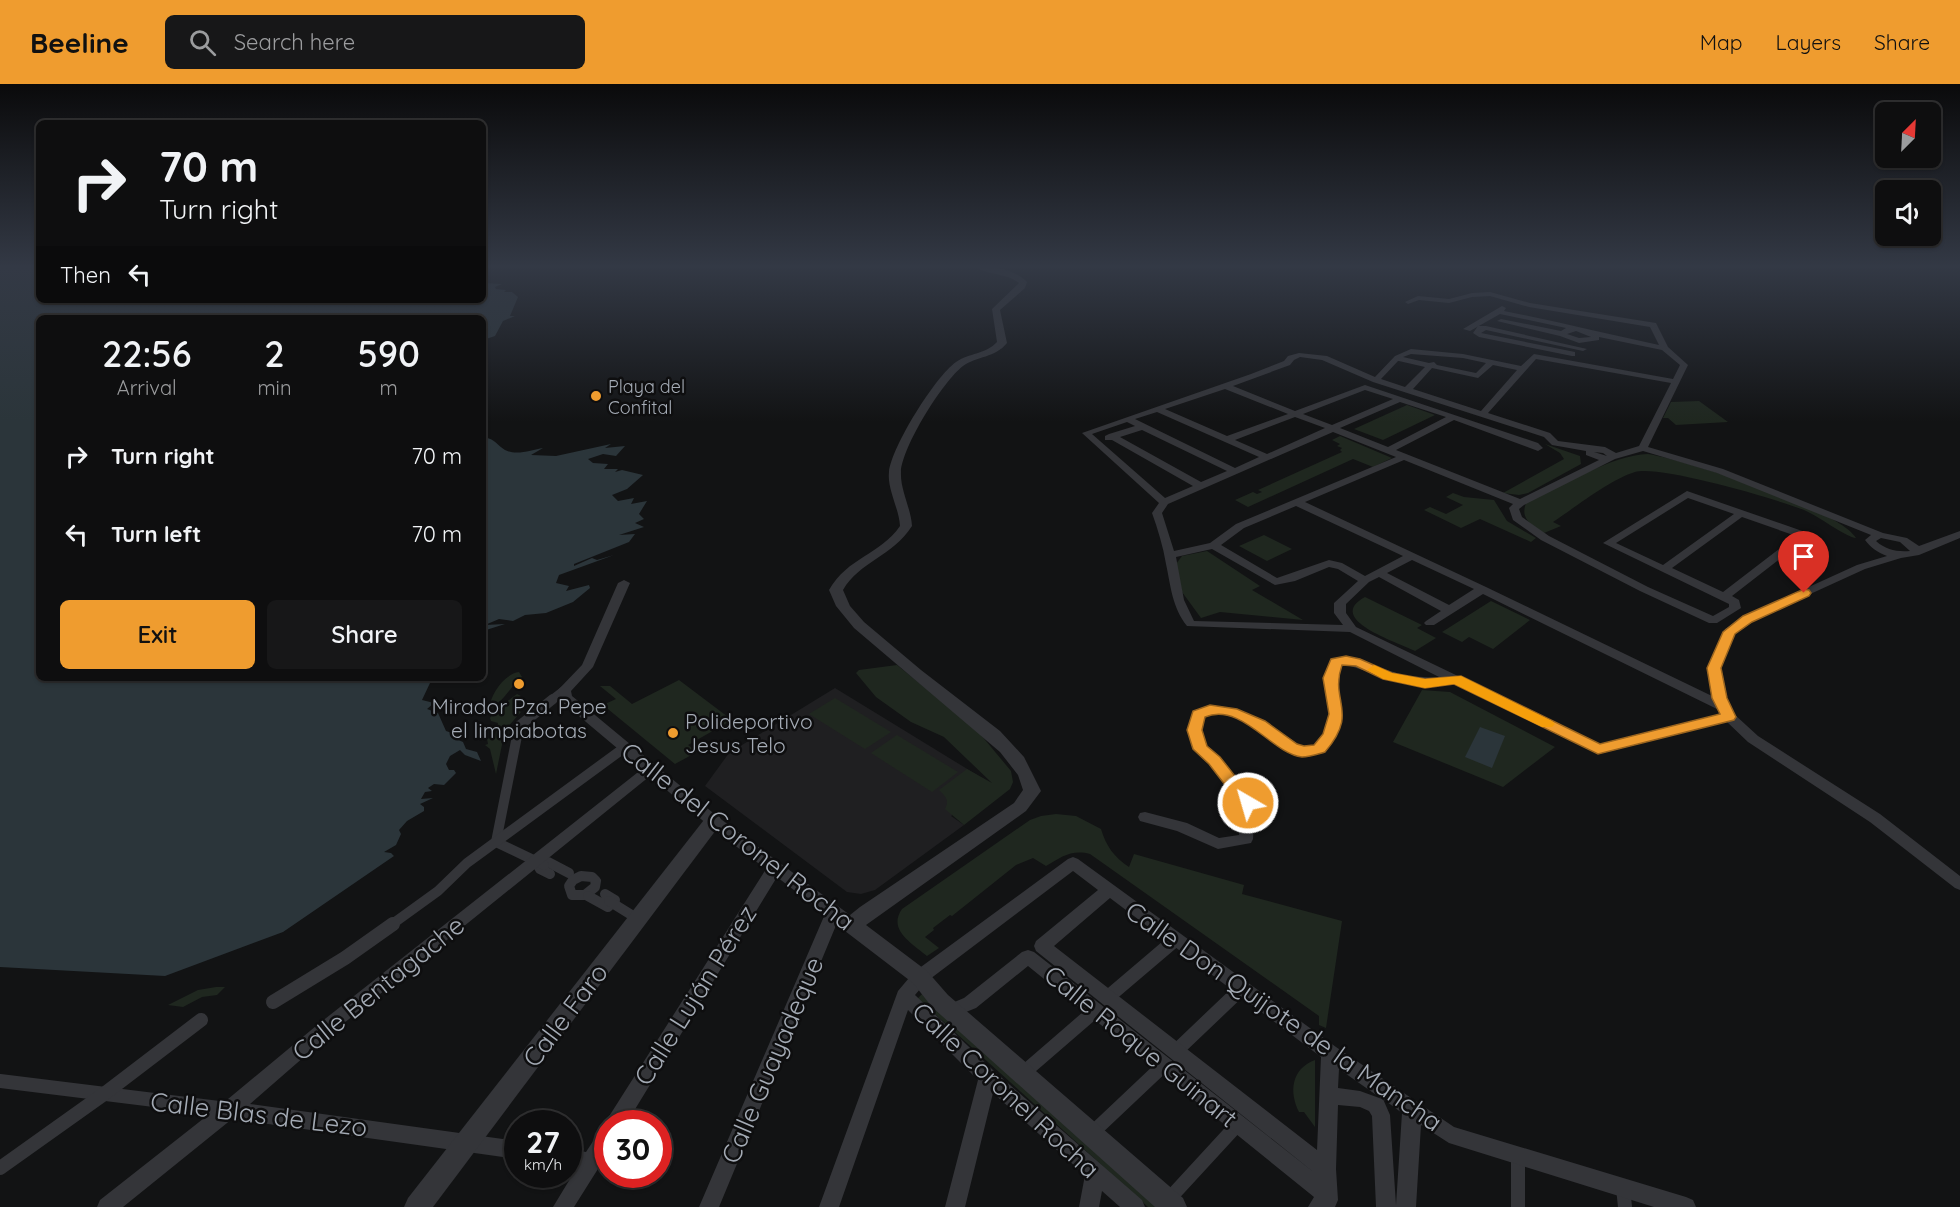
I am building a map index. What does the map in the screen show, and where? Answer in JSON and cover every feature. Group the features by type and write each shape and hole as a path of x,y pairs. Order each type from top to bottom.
{"street":[{"path":"852,925 1020,807 1032,791 1028,777 996,737 910,669 850,617 841,606 836,590 840,579 851,568 895,542 903,532 906,517 895,473 903,446 958,365 989,354 1002,344 1002,331 997,317"},
{"path":"1467,329 1489,317"},
{"path":"1526,317 1576,330 1584,349"},
{"path":"1604,317 1653,325 1665,348 1684,365 1642,449"},
{"path":"1501,321 1562,334 1584,349"},
{"path":"1584,349 1477,333 1481,328 1486,328 1584,349 1676,382"},
{"path":"1562,334 1567,330 1576,330"},
{"path":"1464,356 1469,348"},
{"path":"1483,414 1534,356 1584,349 1665,348"},
{"path":"1376,380 1405,353 1415,352 1454,357 1464,356 1524,369"},
{"path":"1164,502 1086,433 1226,386 1282,365 1299,355 1324,358 1376,380 1547,435 1555,443 1610,455 1642,449 1720,471 1838,517 1900,555"},
{"path":"1407,390 1430,366 1454,357"},
{"path":"1399,359 1478,376 1491,362"},
{"path":"1226,386 1520,503"},
{"path":"1226,440 1365,387 1536,445 1538,448"},
{"path":"1400,399 1164,502 1157,513 1170,555 1179,602 1185,617 1191,624 1352,629 1598,749 1726,712"},
{"path":"1158,409 1266,458"},
{"path":"1388,451 1453,417"},
{"path":"1127,419 1234,471"},
{"path":"1096,442 1142,427"},
{"path":"1112,436 1200,486"},
{"path":"1590,467 1592,452"},
{"path":"1610,455 1520,503 1514,508 1517,519 1545,538 1644,589 1713,621 1736,609 1735,602 1724,597 1664,568 1608,543 1687,494 1804,535 1724,597"},
{"path":"1170,555 1214,545 1240,526 1403,457"},
{"path":"1296,502 1482,589 1726,712"},
{"path":"1664,568 1741,513"},
{"path":"1960,534 1916,550 1912,554 1874,563 1747,619 1729,632 1714,668 1719,698 1726,712 1753,740 1875,818 1960,884"},
{"path":"1876,541 1944,539"},
{"path":"1903,540 1916,550"},
{"path":"1874,563 1876,541"},
{"path":"1214,545 1275,582 1285,582 1326,563 1334,564 1365,580"},
{"path":"1352,629 1340,614 1340,603 1365,580 1412,556"},
{"path":"1379,573 1449,610"},
{"path":"496,842 519,726 564,690 587,667 624,583"},
{"path":"1430,623 1482,589"},
{"path":"1145,817 1182,827 1218,844 1246,839 1248,803 1214,760 1200,749 1194,730 1198,715 1210,710 1241,716 1302,752 1319,749 1330,736 1337,714 1330,678 1336,662 1346,660 1360,663 1388,676 1425,684 1456,679"},
{"name":"Calle del Coronel Rocha","path":"564,690 566,698 713,821 920,977 951,1011 1171,1204"},
{"path":"273,1002 345,958 438,891 467,863 624,748"},
{"name":"Calle Bentagache","path":"107,1207 230,1110 322,1031 543,867 650,770"},
{"name":"Calle Faro","path":"417,1207 713,821"},
{"path":"496,842 543,867 548,862 569,876 568,890 572,895 601,897 638,919"},
{"name":"Calle Don Quijote de la Mancha","path":"920,977 1073,863 1330,1053 1449,1134 1518,1155 1624,1197 1686,1207"},
{"name":"Calle Luján Pérez","path":"624,1110 775,867"},
{"path":"1108,891 1042,946 1102,1004 1176,1051 1326,1169"},
{"name":"Calle Guayadeque","path":"709,1207 834,912"},
{"path":"1022,1074 1175,940"},
{"name":"Calle Roque Guinart","path":"951,1011 970,1003 1028,957 1102,1004 1164,1065 1238,1124 1325,1203"},
{"path":"829,1207 904,996 920,977"},
{"path":"1176,1051 1242,988"},
{"name":"Calle Coronel Rocha","path":"904,996 988,1077 1135,1207"},
{"path":"0,1168 104,1094 201,1020"},
{"path":"1325,1203 1330,1053"},
{"path":"1091,1134 1164,1065"},
{"path":"955,1207 988,1077"},
{"name":"Calle Blas de Lezo","path":"0,1081 504,1148"},
{"path":"1329,1095 1360,1099 1376,1105 1381,1115 1386,1207"},
{"path":"1406,1207 1412,1109"},
{"path":"1171,1204 1238,1124"},
{"path":"1518,1155 1518,1207"},
{"path":"563,1207 594,1157"},
{"path":"582,1160 591,1162"},
{"path":"1089,1207 1095,1172"}],"shaded area":[{"path":"0,317 36,317 36,681 429,681 430,683 422,700 434,703 427,709 438,713 446,731 455,734 456,739 463,742 466,749 477,752 481,761 465,755 460,750 450,756 446,764 449,770 454,770 456,773 444,785 434,784 428,788 432,791 425,792 421,799 433,798 420,804 424,807 424,811 407,821 399,830 401,834 396,845 384,852 394,856 283,932 165,976 0,967"},
{"path":"486,317 512,317 503,321 495,336 486,339"},
{"path":"1699,401 1728,422 1676,425 1668,418 1663,418 1671,402"},
{"path":"1407,405 1435,415 1383,440 1354,429"},
{"path":"1340,436 1392,458 1373,467 1353,459 1248,507 1235,500 1253,492 1257,494 1262,492 1258,490 1342,452 1340,450 1342,448 1337,446 1340,444 1332,440"},
{"path":"486,438 491,439 509,452 543,448 531,455 556,456 611,444 605,448 625,446 616,456 603,454 588,459 593,463 608,464 604,469 618,469 615,472 622,470 643,475 627,489 612,495 618,501 634,498 631,504 647,501 639,514 644,519 635,523 644,527 619,535 635,534 629,542 574,564 574,566 592,558 597,560 614,555 559,575 556,583 569,586 566,591 589,585 590,588 573,602 546,613 525,615 513,621 499,619 486,625"},
{"path":"1545,444 1580,456 1581,464 1528,493 1519,495 1503,493 1564,459 1560,453"},
{"path":"1648,454 1760,487 1822,513 1844,526 1856,538 1790,505 1718,484 1648,471 1635,472 1604,487 1553,522 1561,526 1544,533 1528,521 1524,513 1526,503 1602,466"},
{"path":"1453,493 1464,497 1494,500 1507,521 1536,538 1531,542 1480,519 1461,528 1424,510 1430,507 1446,514 1463,505 1446,497"},
{"path":"1264,535 1292,549 1267,561 1239,546"},
{"path":"1207,551 1260,586 1252,590 1303,620 1220,612 1201,618 1182,592 1176,564 1182,556"},
{"path":"1365,597 1422,625 1417,628 1436,638 1415,651 1380,636 1358,621 1353,613 1355,605"},
{"path":"1491,601 1530,620 1493,649 1469,637 1462,642 1442,632"},
{"path":"505,624 486,630 486,625"},
{"path":"897,665 976,729 1011,771 1013,782 1010,789 964,825 945,809 947,801 939,790 967,769 992,783 944,737 911,722 876,697 856,673 859,670"},
{"path":"519,672 522,677 494,707 489,709 492,698 503,681"},
{"name":"Polideportivo Jesus Telo","path":"679,680 732,720 688,745 697,752 675,764 603,705 616,699 600,686 610,686 632,704"},
{"path":"835,688 995,786 951,816 964,825 875,890 861,894 847,892 705,786 729,753"},
{"path":"1422,690 1450,692 1555,747 1503,787 1393,742"},
{"path":"517,694 521,696 514,702 513,708 521,712 505,730 496,774 490,749 485,745 488,744 487,739 495,736 498,723 491,721 490,718 494,711"},
{"path":"835,698 891,732 865,749 809,714"},
{"path":"1480,727 1505,736 1492,768 1465,757"},
{"path":"897,735 958,772 932,792 871,753"},
{"path":"1056,814 1076,816 1101,829 1111,851 1129,867 1134,854 1244,885 1242,894 1342,921 1326,1028 1319,1025 1319,1016 1090,854 1072,853 1046,866 1033,858 1016,865 952,916 950,915 933,928 934,930 925,937 939,948 927,956 904,936 898,924 898,917 902,909 1030,820"},
{"path":"225,987 217,995 202,997 183,1007 168,1005 198,990"},
{"path":"924,992 1156,1207 1148,1207 925,1005 915,1001"},
{"path":"1315,1060 1315,1127 1304,1112 1299,1112 1293,1089 1301,1069"}],"slow traffic":[{"path":"1374,670 1388,676 1425,684 1456,679 1547,724"}],"place":[{"name":"Playa del Confital","path":"596,396"},
{"name":"Mirador Pza. Pepe el limpiabotas","path":"519,684"},
{"name":"Polideportivo Jesus Telo","path":"673,733"}],"route":[{"path":"1248,803 1214,760 1200,749 1194,730 1198,715 1210,710 1232,712 1260,725 1302,752 1319,749 1330,736 1337,714 1330,678 1336,662 1346,660 1360,663 1388,676 1425,684 1456,679 1598,749 1729,717 1719,698 1714,668 1729,632 1747,619 1804,593"}]}
